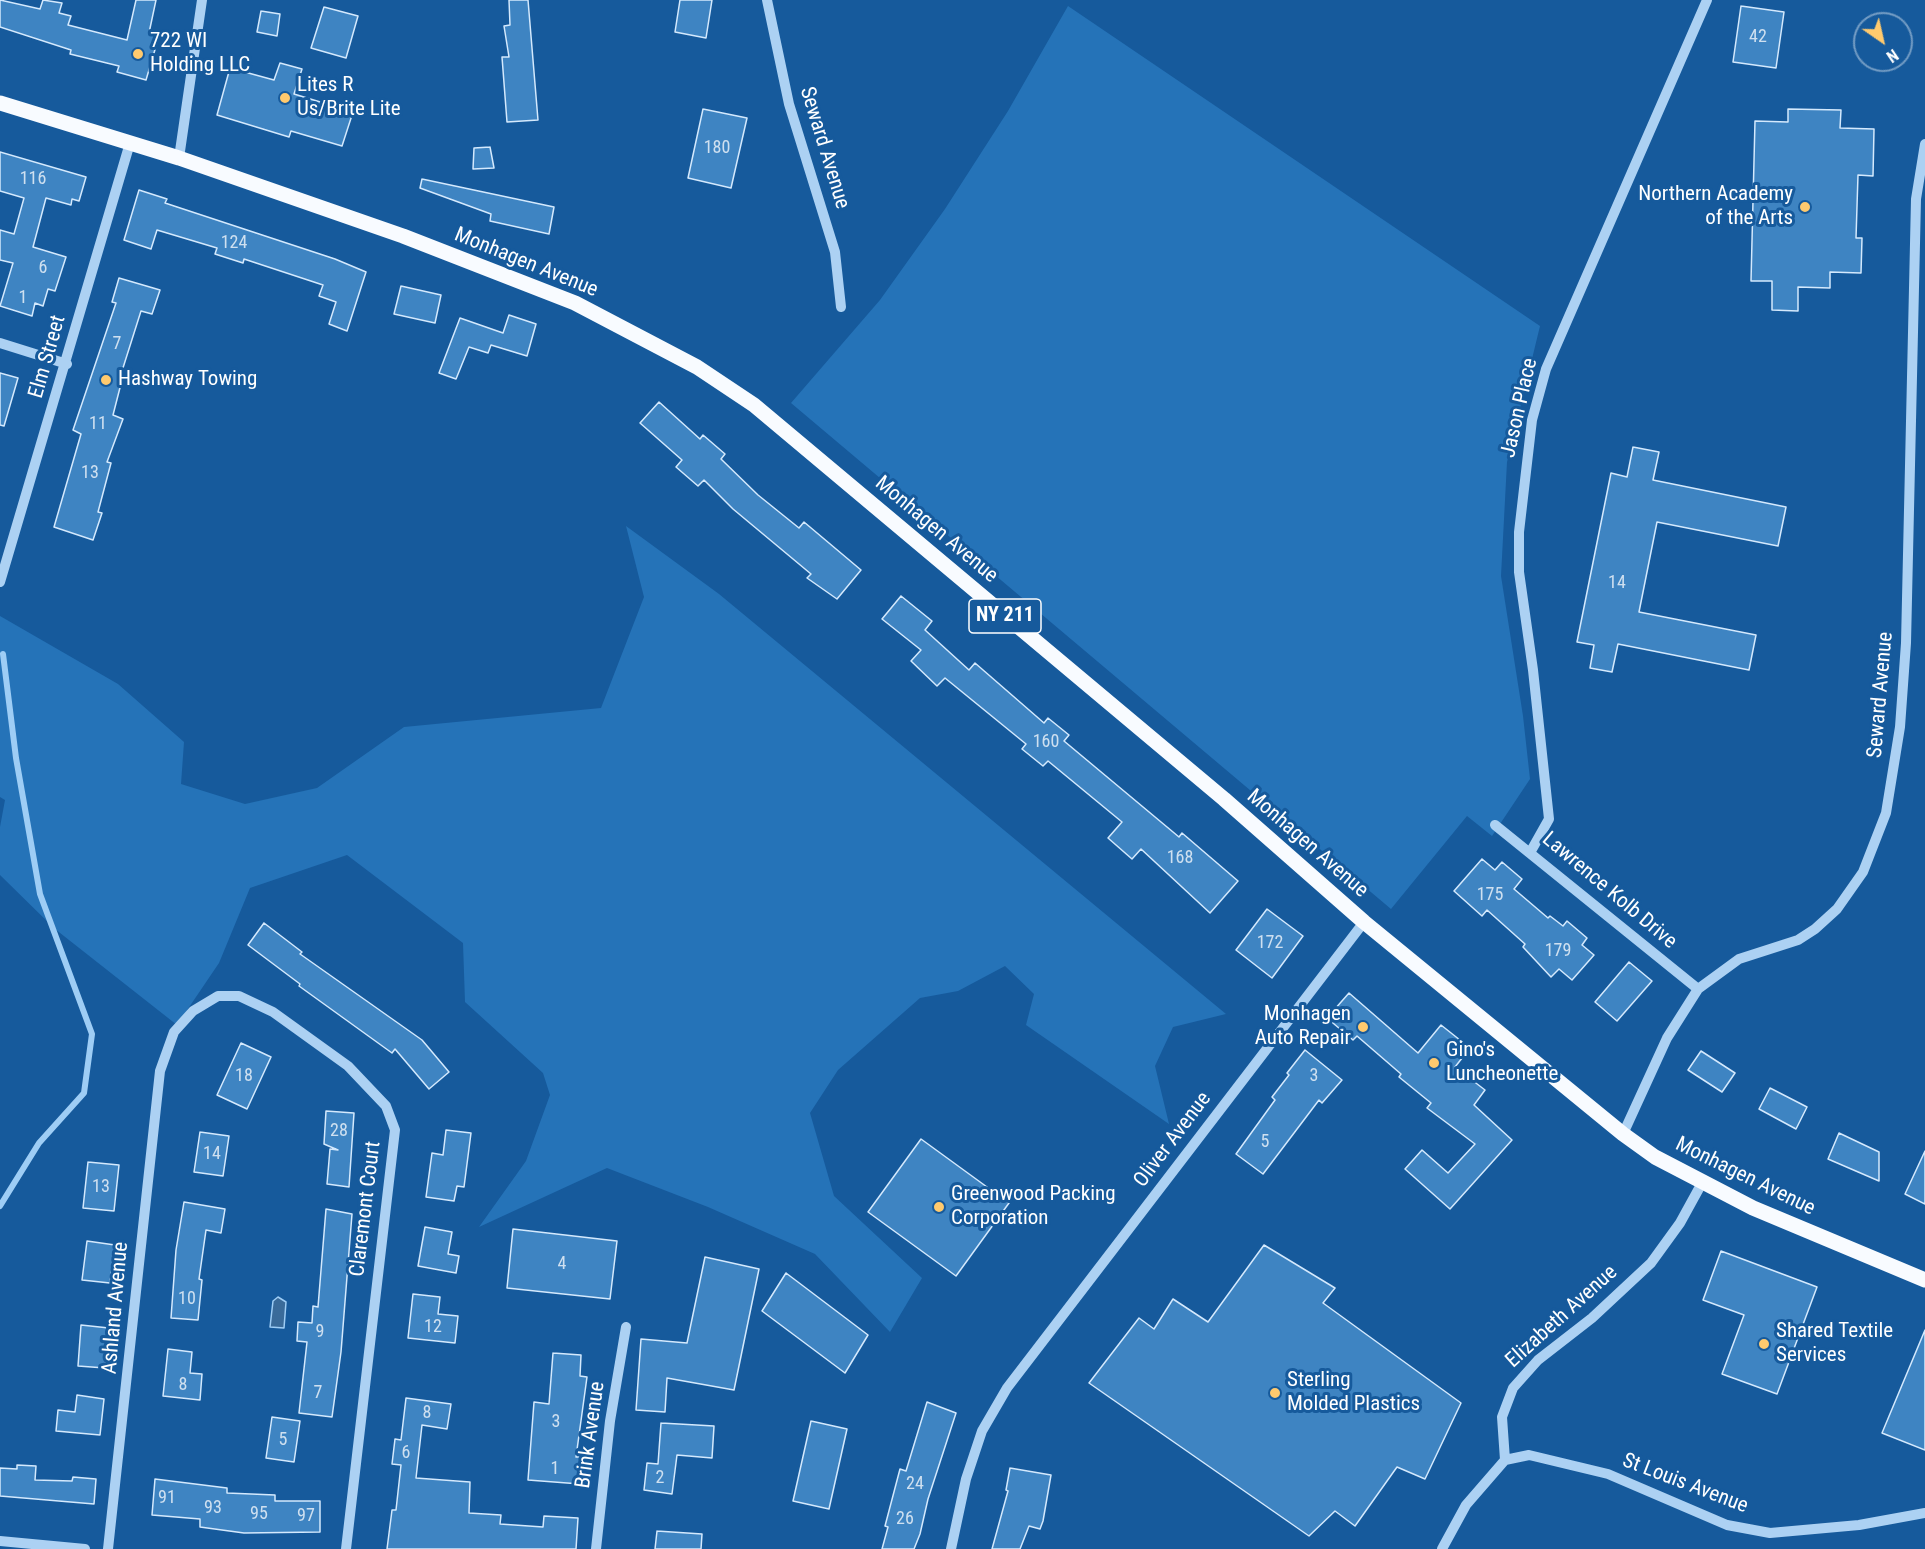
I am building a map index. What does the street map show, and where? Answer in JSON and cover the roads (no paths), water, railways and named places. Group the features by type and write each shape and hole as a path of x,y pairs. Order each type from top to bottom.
{"main road":[{"name":"Monhagen Avenue","path":"0,103 179,158 404,236 575,303 697,367 754,405 1215,792 1364,922 1623,1134 1655,1157 1702,1184 1753,1208 1925,1280"}],"street":[{"path":"179,158 202,0"},
{"name":"Seward Avenue","path":"767,0 789,104 835,252 841,307"},
{"name":"Jason Place","path":"1531,851 1549,819 1533,670 1519,572 1519,532 1532,420 1546,369 1707,0"},
{"name":"Elm Street","path":"0,582 3,564 67,364 130,143"},
{"name":"Seward Avenue","path":"1623,1134 1666,1038 1698,988 1739,959 1798,939 1815,929 1837,909 1863,872 1886,813 1900,727 1906,643 1921,200 1925,144"},
{"path":"0,343 67,364"},
{"name":"Lawrence Kolb Drive","path":"1495,825 1531,851 1621,929 1698,988"},
{"name":"Oliver Avenue","path":"951,1549 966,1479 979,1440 1007,1388 1364,922"},
{"name":"Claremont Court","path":"160,1071 174,1032 193,1011 218,996 239,996 273,1012 348,1066 386,1106 395,1130 346,1549"},
{"name":"Ashland Avenue","path":"108,1549 160,1071"},
{"name":"Elizabeth Avenue","path":"1505,1460 1502,1417 1513,1388 1538,1359 1592,1318 1651,1263 1680,1223 1702,1184"},
{"name":"Brink Avenue","path":"596,1549 610,1421 626,1327"},
{"name":"St Louis Avenue","path":"1505,1460 1529,1455 1608,1474 1727,1525 1770,1533 1859,1525 1925,1513"},
{"path":"1442,1549 1466,1505 1505,1460"},
{"path":"0,1541 86,1549"}],"waterway":[{"path":"0,1206 39,1143 84,1093 92,1034 40,894 16,758 3,654"}],"place":[{"name":"722 WI Holding LLC","path":"138,54"},
{"name":"Lites R Us/Brite Lite","path":"285,98"},
{"name":"Northern Academy of the Arts","path":"1805,207"},
{"name":"Hashway Towing","path":"106,380"},
{"name":"Monhagen Auto Repair","path":"1363,1027"},
{"name":"Gino's Luncheonette","path":"1434,1063"},
{"name":"Greenwood Packing Corporation","path":"939,1207"},
{"name":"Shared Textile Services","path":"1764,1344"},
{"name":"Sterling Molded Plastics","path":"1275,1393"}]}
